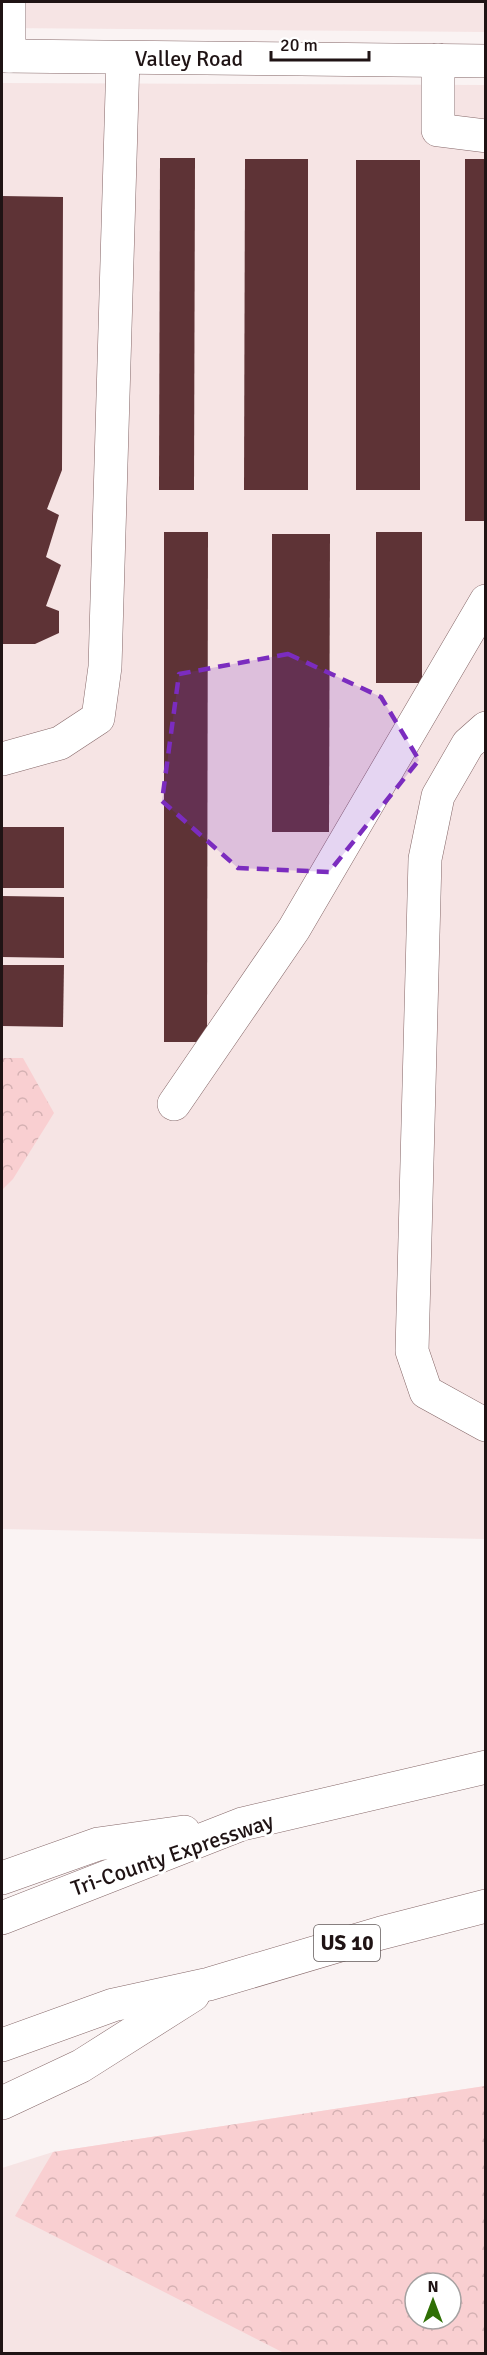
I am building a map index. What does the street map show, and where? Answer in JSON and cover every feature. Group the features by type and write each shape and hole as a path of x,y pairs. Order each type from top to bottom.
{"main road":[{"path":"5,56 9,2"},
{"name":"Valley Road","path":"5,56 486,60"},
{"path":"2,759 60,743 98,718 105,655 123,58"},
{"path":"438,60 438,130 486,136"},
{"path":"174,1104 294,929 486,602"},
{"path":"486,728 468,744 438,796 425,859 412,1351 426,1392 486,1425"},
{"name":"Tri-County Expressway","path":"2,1918 242,1824 486,1767"},
{"path":"2,1878 98,1844 242,1824"},
{"name":"US 10","path":"2,2045 112,2005 209,1984 381,1933 486,1906"},
{"path":"2,2103 81,2066 209,1984"}],"highlighted area":[{"path":"288,654 381,697 419,760 329,872 238,868 162,801 179,674"}],"shaded area":[{"path":"2,2 485,2 485,32 2,28"},
{"path":"2,83 485,85 485,1539 2,1529"},
{"path":"485,2086 485,2353 2,2354 2,2168 53,2152"}],"green space":[{"path":"2,1058 23,1058 54,1113 13,1179 2,1190"},
{"path":"485,2086 485,2353 284,2353 15,2216 53,2152"}],"building":[{"path":"160,158 195,158 194,490 159,490"},
{"path":"245,159 308,159 308,490 244,490"},
{"path":"465,159 486,159 486,521 465,521"},
{"path":"356,160 420,160 420,490 356,490"},
{"path":"2,196 63,197 62,470 47,509 59,515 46,557 61,565 46,606 59,611 59,633 35,644 2,644"},
{"path":"164,532 208,532 207,1042 164,1042"},
{"path":"376,532 422,532 422,683 376,683"},
{"path":"272,534 330,534 329,832 272,832"},
{"path":"2,827 64,827 64,888 2,888"},
{"path":"2,896 64,897 64,958 2,957"},
{"path":"2,965 64,965 63,1027 2,1026"}]}
